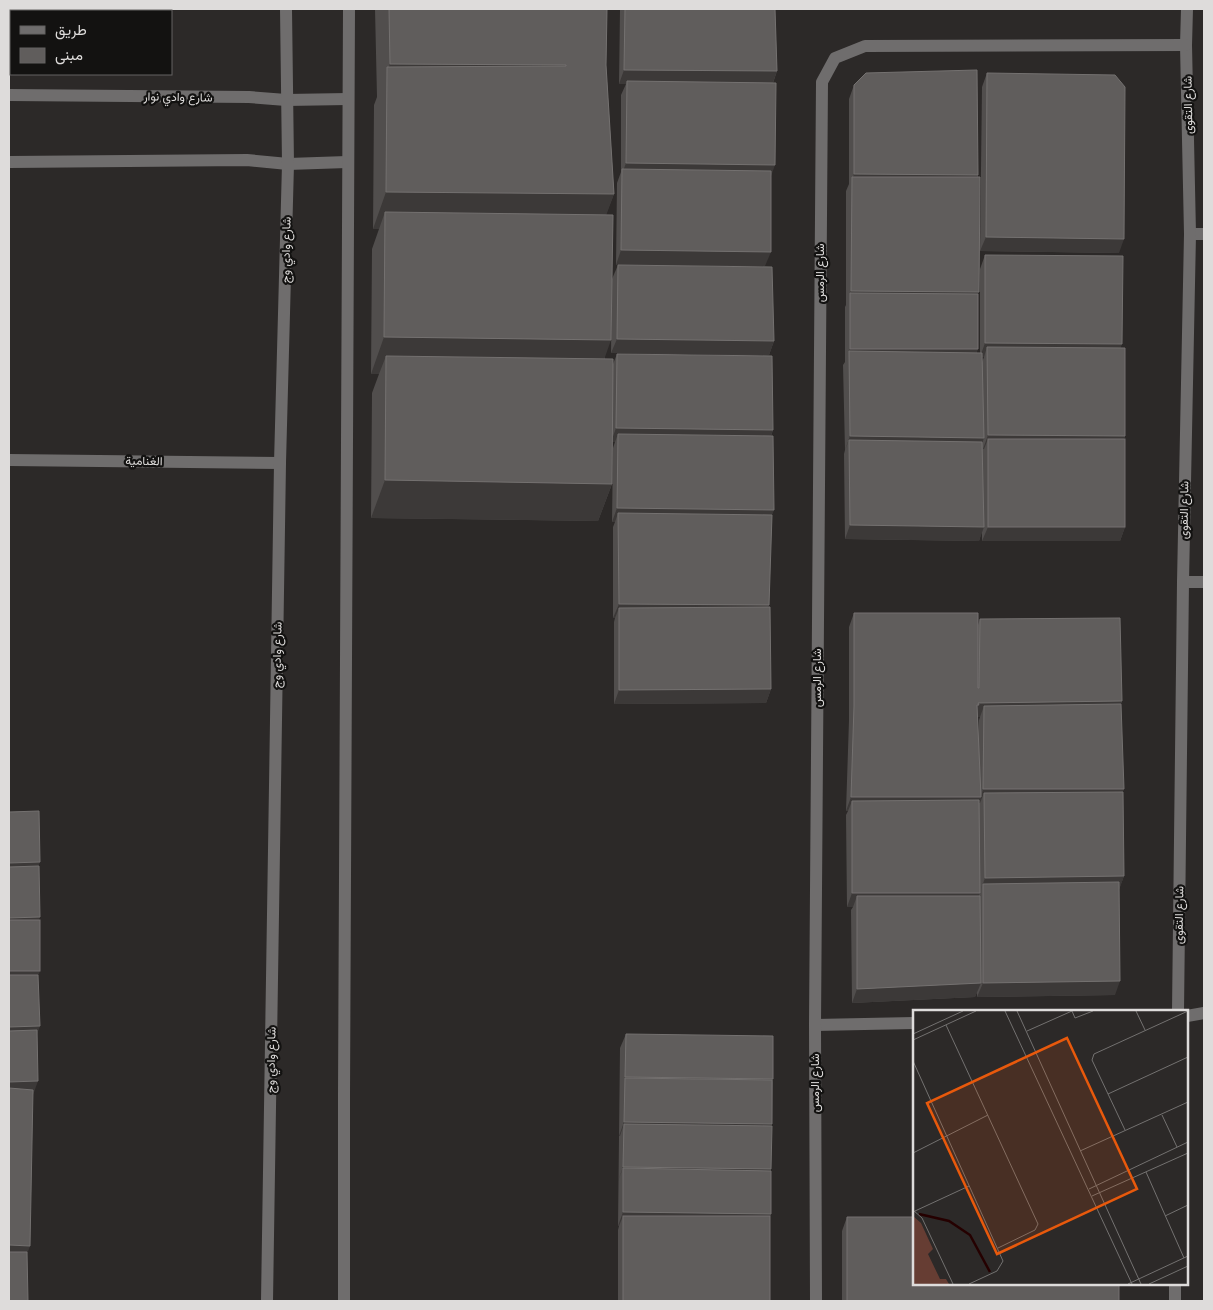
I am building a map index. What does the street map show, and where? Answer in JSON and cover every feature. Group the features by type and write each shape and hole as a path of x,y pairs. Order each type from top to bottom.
{"street":[{"name":"شارع وادي وج","path":"267,1301 280,463 288,164 286,9"},
{"path":"344,1301 348,9"},
{"name":"شارع التقوى","path":"1178,1010 1183,582 1190,234 1187,9"},
{"name":"شارع الرمس","path":"816,1301 815,1025 822,82 835,58 865,46 1186,44"},
{"name":"شارع وادي نوار","path":"9,95 248,97 286,100 348,99"},
{"path":"9,162 247,160 288,164 347,162"},
{"path":"1190,234 1204,234"},
{"name":"الغنامية","path":"9,460 280,463"},
{"path":"1183,582 1204,582"},
{"path":"1188,1016 1204,1013"},
{"path":"815,1025 913,1023"},
{"path":"1175,1285 1175,1301"}],"building":[{"path":"389,9 607,9 606,65 614,194 386,192 387,67 566,66 390,64"},
{"path":"625,9 775,9 777,71 624,70"},
{"path":"977,70 978,175 854,174 854,85 866,73"},
{"path":"987,73 1115,75 1125,87 1124,239 986,237"},
{"path":"627,81 776,83 775,165 626,163"},
{"path":"622,169 771,171 771,252 621,250"},
{"path":"852,177 980,177 979,292 851,291"},
{"path":"385,212 613,215 611,340 384,337"},
{"path":"985,255 1123,256 1122,344 985,343"},
{"path":"618,265 772,267 774,341 617,339"},
{"path":"850,293 978,294 978,349 850,349"},
{"path":"987,347 1125,348 1125,436 988,435"},
{"path":"849,351 982,353 984,438 850,436"},
{"path":"617,354 772,356 773,430 616,428"},
{"path":"386,356 613,359 612,484 385,480"},
{"path":"618,434 773,436 774,510 617,508"},
{"path":"988,439 1125,439 1125,527 988,527"},
{"path":"849,440 982,442 984,527 850,525"},
{"path":"618,513 772,515 769,605 619,604"},
{"path":"770,607 771,689 619,690 619,608"},
{"path":"854,613 978,613 978,688 980,619 1120,618 1122,701 978,703 981,797 851,797 854,706"},
{"path":"1121,704 1124,789 983,789 984,706"},
{"path":"1123,792 1124,876 985,878 984,793"},
{"path":"979,800 980,893 852,893 852,801"},
{"path":"39,811 40,862 9,863 9,812"},
{"path":"39,866 40,917 9,918 9,867"},
{"path":"1119,882 1120,981 983,983 983,884"},
{"path":"857,896 980,896 981,983 857,989"},
{"path":"9,920 40,920 40,971 9,971"},
{"path":"9,975 38,975 40,1026 9,1027"},
{"path":"37,1030 38,1081 9,1082 9,1031"},
{"path":"626,1034 773,1036 773,1079 625,1077"},
{"path":"625,1078 772,1080 772,1124 624,1122"},
{"path":"9,1088 33,1090 30,1246 9,1245"},
{"path":"624,1124 772,1126 771,1169 623,1167"},
{"path":"623,1168 771,1171 771,1214 623,1212"},
{"path":"623,1216 770,1216 770,1301 623,1301"},
{"path":"847,1217 913,1217 913,1285 1119,1285 1119,1301 847,1301"},
{"path":"9,1252 27,1252 28,1301 9,1301"}]}
